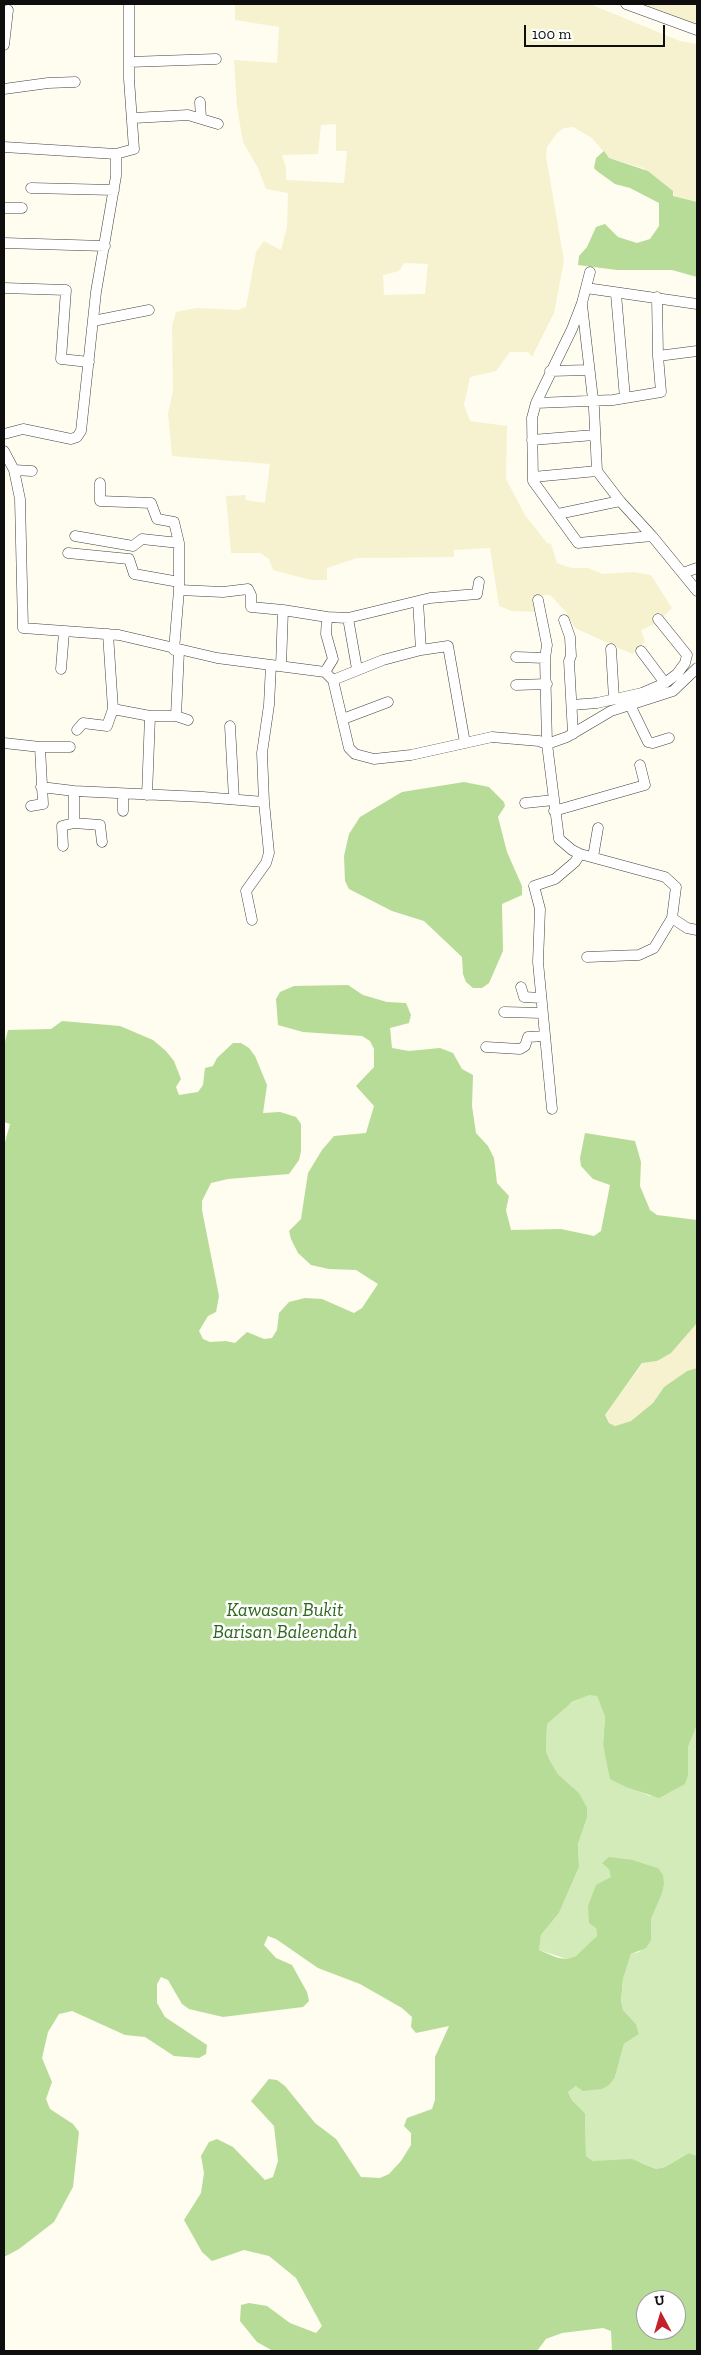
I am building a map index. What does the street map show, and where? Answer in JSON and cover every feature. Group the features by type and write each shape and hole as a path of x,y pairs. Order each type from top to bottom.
{"street":[{"path":"4,147 116,154 134,149 134,118 129,62 129,4"},
{"path":"626,4 697,30"},
{"path":"4,45 8,10"},
{"path":"129,62 216,59"},
{"path":"4,89 48,83 76,82"},
{"path":"200,102 201,118"},
{"path":"134,118 172,115 201,118 218,124"},
{"path":"4,434 23,429 71,439 77,438 84,416 93,321 114,190 116,154"},
{"path":"31,188 114,190"},
{"path":"4,208 22,208"},
{"path":"4,243 105,246"},
{"path":"590,272 582,302 550,371 532,416 534,483 578,542 652,536"},
{"path":"4,288 66,290 61,359 89,362"},
{"path":"586,288 616,294 657,297 697,304"},
{"path":"616,294 625,398"},
{"path":"536,403 625,398 661,391 658,356 657,297"},
{"path":"582,302 591,401 594,408 597,471 620,501 652,536 697,591"},
{"path":"93,321 149,310"},
{"path":"658,356 697,351"},
{"path":"550,371 589,370"},
{"path":"532,440 594,435"},
{"path":"4,451 14,470 20,499 24,628 108,634 143,640 176,650 325,672 333,680 348,748 355,754 374,759 412,755 497,737 539,741 547,744 573,734 605,713 673,691 697,668"},
{"path":"14,470 32,470"},
{"path":"533,477 597,471"},
{"path":"100,482 100,501 151,504 157,520 174,522 179,543 176,716"},
{"path":"558,514 620,501"},
{"path":"74,536 133,546 142,540 179,543"},
{"path":"68,553 129,559 134,574 179,586 223,592 248,589 251,595 251,607 283,610 327,618 348,618 418,601 477,594 480,582"},
{"path":"683,573 697,568"},
{"path":"538,600 547,645 545,658 547,744 559,839 580,854 672,881 676,887 672,918 652,949 640,954 586,957"},
{"path":"418,601 421,650"},
{"path":"252,920 246,891 266,863 269,853 262,753 283,610"},
{"path":"325,672 333,659 326,634 327,618"},
{"path":"348,618 358,669"},
{"path":"572,705 642,693 665,683 677,674 688,655 658,618"},
{"path":"564,620 570,637 573,734"},
{"path":"61,669 64,632"},
{"path":"77,730 83,724 107,726 114,709 108,634"},
{"path":"333,680 358,669 421,650 448,647 465,743"},
{"path":"611,649 614,699"},
{"path":"641,651 665,683"},
{"path":"516,657 545,658"},
{"path":"516,685 547,684"},
{"path":"342,719 388,702"},
{"path":"630,705 648,742 653,743 669,738"},
{"path":"114,709 150,716 176,716 188,720"},
{"path":"147,795 150,716"},
{"path":"230,726 234,800"},
{"path":"4,743 40,747 70,746"},
{"path":"31,806 43,804 41,787 43,773 40,747"},
{"path":"554,811 645,785 640,765"},
{"path":"41,787 74,791 264,802"},
{"path":"74,791 74,823"},
{"path":"123,794 123,811"},
{"path":"526,803 554,800"},
{"path":"63,846 62,826 74,823 100,825 102,842"},
{"path":"593,857 598,828"},
{"path":"552,1109 538,962 540,909 534,886 554,879 575,862 580,854"},
{"path":"672,918 687,928 697,930"},
{"path":"521,987 524,997 541,998"},
{"path":"504,1012 542,1013"},
{"path":"486,1047 520,1049 525,1046 528,1037 544,1036"}],"shaded area":[{"path":"235,4 590,4 680,41 697,44 697,202 674,196 673,191 643,168 609,158 592,138 573,127 564,128 557,133 547,147 546,156 564,261 554,313 532,357 528,352 510,352 496,371 470,377 464,405 470,421 507,426 506,479 525,515 547,543 551,544 557,563 571,568 588,568 603,574 633,572 651,575 672,608 657,623 641,630 645,642 632,654 575,628 566,612 550,595 535,595 538,612 512,611 499,606 490,548 454,550 454,557 357,558 327,568 327,580 311,580 273,570 269,559 260,553 231,553 226,496 246,495 245,500 265,503 270,464 172,456 168,413 173,391 172,326 176,312 197,308 238,310 246,307 256,252 264,241 281,250 287,227 288,193 266,189 258,168 243,142 237,107 234,60 277,63 279,27 235,20","holes":["336,124 336,151 347,151 344,183 286,180 286,168 282,155 318,154 321,125","404,263 428,264 425,294 384,295 383,275 399,271"]},
{"path":"635,4 697,4 697,26"},
{"path":"697,1323 697,1368 687,1371 664,1387 653,1403 631,1421 615,1426 609,1423 605,1415 643,1363 657,1361"}],"green space":[{"path":"604,151 609,158 648,171 673,191 673,196 697,202 697,277 672,270 617,270 578,265 579,256 587,247 596,227 605,224 618,237 637,243 650,239 659,226 659,203 630,188 615,184 594,168 596,158"},
{"path":"464,782 489,787 504,802 505,806 498,817 507,852 522,886 522,895 502,904 503,951 489,983 482,988 473,988 466,982 463,974 462,957 424,921 392,911 349,889 345,881 344,856 349,834 360,817 402,792"},
{"name":"Kawasan Bukit Barisan Baleendah","path":"348,985 363,995 387,1002 406,1003 411,1015 409,1023 390,1028 392,1048 409,1051 440,1048 453,1053 462,1069 473,1075 472,1106 476,1133 488,1146 494,1158 497,1183 509,1196 506,1210 511,1230 561,1229 594,1236 601,1231 610,1185 593,1179 581,1166 580,1158 585,1133 635,1141 641,1162 640,1186 650,1210 657,1215 697,1220 697,1323 671,1353 657,1361 642,1363 605,1415 609,1423 615,1426 631,1421 653,1403 664,1387 687,1371 697,1368 697,1725 688,1747 688,1775 685,1784 659,1798 626,1787 610,1779 603,1745 605,1717 597,1696 589,1695 572,1702 547,1724 546,1751 549,1759 558,1774 579,1793 587,1808 587,1818 578,1844 579,1867 559,1913 541,1935 539,1950 558,1958 567,1959 576,1956 597,1936 596,1928 589,1923 588,1906 596,1885 611,1877 609,1869 602,1863 609,1857 633,1860 658,1868 663,1875 662,1893 651,1919 651,1940 646,1948 631,1954 623,1979 621,2001 623,2010 636,2024 639,2034 624,2044 615,2077 609,2085 602,2089 583,2091 576,2086 568,2092 572,2100 585,2113 586,2156 593,2161 632,2159 656,2169 665,2167 689,2153 697,2156 697,2351 612,2351 611,2331 603,2328 562,2333 546,2339 537,2351 273,2351 257,2342 240,2321 241,2305 249,2303 267,2306 290,2323 316,2333 322,2326 296,2278 269,2256 244,2250 212,2261 202,2252 184,2220 201,2193 204,2173 201,2156 209,2142 217,2139 233,2147 265,2180 273,2177 278,2161 274,2126 251,2101 269,2079 277,2080 285,2086 315,2123 336,2139 361,2177 380,2178 389,2174 401,2161 411,2145 411,2133 404,2126 407,2118 432,2109 435,2100 435,2057 449,2026 416,2033 411,2027 412,2017 402,2008 360,1984 318,1968 276,1939 268,1936 264,1945 276,1958 292,1965 307,1992 309,2001 303,2007 223,2017 189,2009 182,2004 168,1980 161,1977 157,1984 157,2003 165,2017 207,2045 206,2054 199,2058 174,2056 145,2037 125,2035 72,2011 59,2014 48,2032 42,2058 52,2082 46,2099 50,2109 73,2124 79,2132 73,2187 54,2222 19,2249 4,2257 4,1146 10,1124 4,1122 4,1046 8,1030 51,1029 62,1021 120,1026 153,1040 166,1051 174,1061 181,1079 176,1087 179,1095 198,1092 203,1085 205,1068 213,1066 217,1058 233,1043 241,1043 249,1048 255,1056 267,1085 263,1113 280,1112 296,1117 301,1124 301,1151 299,1160 289,1174 228,1179 211,1183 202,1201 202,1210 219,1296 216,1312 208,1316 199,1331 203,1339 210,1342 226,1341 235,1343 247,1332 264,1339 272,1338 277,1330 279,1313 289,1302 305,1298 322,1299 354,1313 362,1308 378,1284 356,1270 329,1269 311,1265 298,1253 289,1231 301,1219 308,1173 322,1150 334,1136 366,1133 374,1106 356,1086 374,1067 374,1049 370,1041 362,1036 303,1032 278,1025 276,999 280,992 294,986"},
{"path":"589,1694 597,1696 605,1717 603,1745 611,1779 650,1796 688,1775 688,1747 697,1725 697,2156 689,2153 665,2167 656,2169 640,2162 593,2161 586,2156 585,2113 572,2100 568,2092 576,2086 615,2077 624,2044 639,2034 636,2024 623,2010 621,2001 623,1979 631,1954 639,1952 651,1940 651,1919 664,1884 658,1868 633,1860 624,1860 609,1869 612,1877 596,1927 597,1936 591,1943 576,1956 567,1959 539,1950 541,1935 559,1913 579,1867 578,1844 587,1818 579,1793 558,1774 549,1759 546,1751 547,1724 565,1706"}]}
